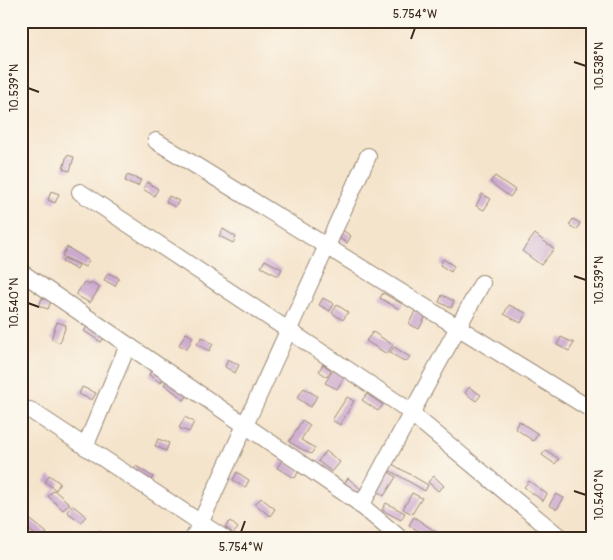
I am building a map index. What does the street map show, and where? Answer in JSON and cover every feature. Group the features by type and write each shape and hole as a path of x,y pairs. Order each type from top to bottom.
{"street":[{"path":"156,141 587,407"},
{"path":"193,539 368,156"},
{"path":"80,192 412,413 562,539"},
{"path":"21,272 361,506 401,539"},
{"path":"361,506 482,283"},
{"path":"85,447 128,345"},
{"path":"30,410 224,539"}],"building":[{"path":"67,155 74,157 70,171 63,169"},
{"path":"127,175 141,180 138,186 125,181"},
{"path":"495,176 515,190 510,197 490,182"},
{"path":"147,182 158,189 154,196 143,189"},
{"path":"51,191 59,194 55,203 48,200"},
{"path":"482,194 491,199 484,210 476,206"},
{"path":"169,196 179,201 175,207 166,202"},
{"path":"573,219 580,223 577,230 569,225"},
{"path":"223,229 236,237 233,243 219,236"},
{"path":"341,229 351,236 347,243 336,236"},
{"path":"535,234 554,249 541,265 522,251"},
{"path":"67,247 89,261 85,267 62,256"},
{"path":"64,258 79,265 77,270 62,262"},
{"path":"443,259 454,266 451,272 440,265"},
{"path":"265,260 282,269 278,276 261,267"},
{"path":"108,273 119,278 115,286 104,280"},
{"path":"84,282 89,285 91,282 100,287 90,303 76,295"},
{"path":"383,293 402,304 399,309 380,298"},
{"path":"442,295 454,301 451,308 439,302"},
{"path":"42,298 51,301 48,309 39,306"},
{"path":"323,298 334,304 330,311 319,305"},
{"path":"337,305 348,312 343,320 332,313"},
{"path":"509,305 526,313 521,323 504,314"},
{"path":"415,311 426,316 419,329 409,324"},
{"path":"57,322 66,325 60,343 51,339"},
{"path":"89,324 106,335 101,342 84,331"},
{"path":"373,332 393,345 387,354 366,341"},
{"path":"186,333 193,337 187,349 179,345"},
{"path":"202,337 213,344 209,351 197,344"},
{"path":"561,337 574,343 569,351 557,345"},
{"path":"394,347 410,357 406,362 390,353"},
{"path":"228,359 239,365 235,373 225,367"},
{"path":"323,364 331,370 327,377 319,371"},
{"path":"153,368 165,376 161,383 149,375"},
{"path":"333,370 344,377 337,389 325,383"},
{"path":"168,379 189,394 184,400 164,384"},
{"path":"82,387 96,393 92,400 79,394"},
{"path":"469,387 481,395 476,401 465,393"},
{"path":"304,388 317,396 311,407 297,398"},
{"path":"367,394 383,405 378,411 362,400"},
{"path":"347,397 354,401 340,425 332,420"},
{"path":"185,417 194,422 189,432 179,428"},
{"path":"302,420 310,425 301,440 315,448 311,454 289,442"},
{"path":"519,421 538,434 533,441 515,428"},
{"path":"158,439 169,443 166,451 155,446"},
{"path":"546,450 559,459 555,464 542,455"},
{"path":"326,451 340,462 332,472 318,461"},
{"path":"282,460 299,471 295,478 277,468"},
{"path":"392,464 428,485 425,491 389,470"},
{"path":"136,466 153,477 149,483 132,472"},
{"path":"237,472 249,480 245,488 233,480"},
{"path":"389,472 396,477 384,496 377,491"},
{"path":"49,475 60,483 56,490 45,482"},
{"path":"434,476 444,486 438,491 428,482"},
{"path":"348,478 361,489 357,494 344,484"},
{"path":"529,481 547,494 543,501 524,487"},
{"path":"54,490 70,504 63,510 48,496"},
{"path":"412,493 422,498 412,514 403,509"},
{"path":"556,494 564,498 557,509 549,505"},
{"path":"261,498 275,509 270,516 255,504"},
{"path":"386,503 405,513 401,520 382,510"},
{"path":"72,505 86,516 81,522 67,512"},
{"path":"414,517 436,532 431,539 409,525"},
{"path":"31,520 47,533 41,539 25,527"},
{"path":"230,521 238,528 233,534 225,527"},
{"path":"99,530 109,539 94,539"}]}
